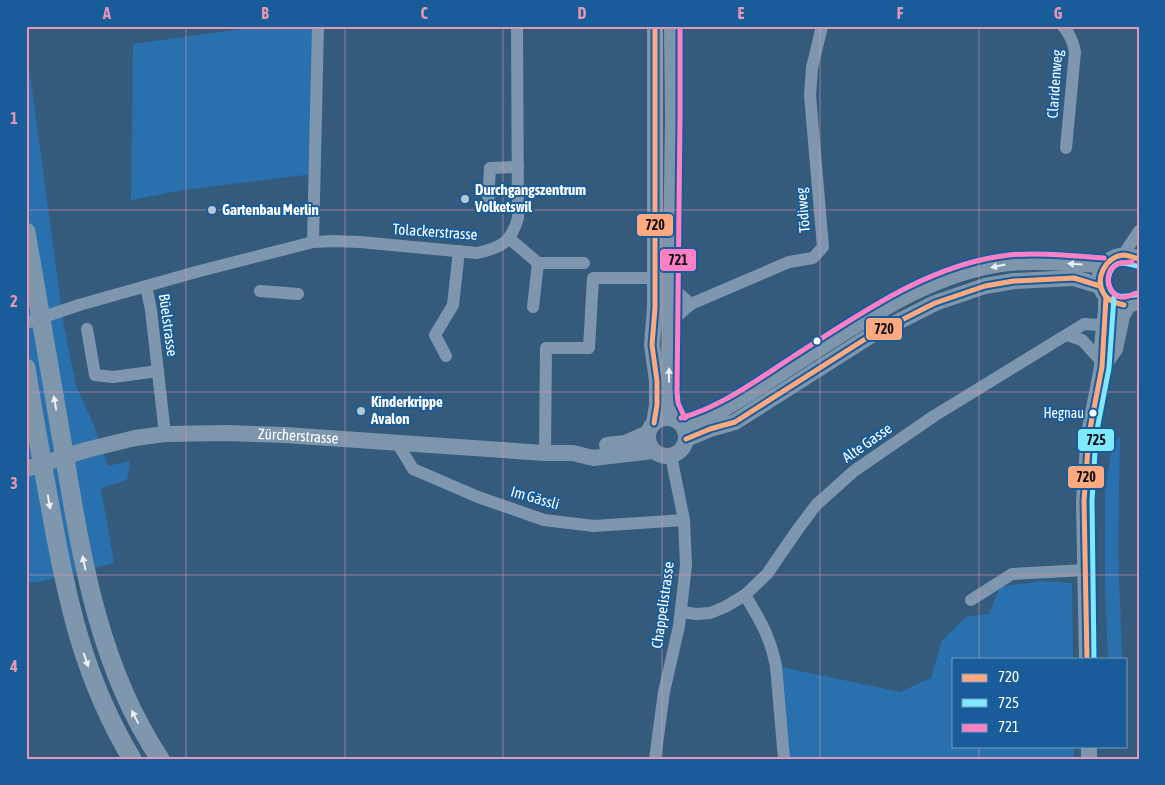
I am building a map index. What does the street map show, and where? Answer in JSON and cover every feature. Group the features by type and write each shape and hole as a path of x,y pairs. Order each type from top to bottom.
{"highway":[{"path":"26,232 76,525 96,617 109,658 122,690 137,721 160,759"},
{"path":"26,368 72,617 95,685 110,720 132,759"}],"main road":[{"path":"655,26 655,308 652,345 657,381 657,405 651,428 650,446 658,454 671,456 682,450 682,429 670,399 672,26"},
{"path":"1087,658 1084,501 1089,434 1102,364 1106,311 1100,276 1104,265 1111,259 1123,254 1139,259"},
{"path":"682,429 708,417 748,394 903,297 936,283 970,272 1008,264 1046,262 1104,265"},
{"path":"651,428 666,418 682,429 710,429 735,422 870,336 935,303 985,286 1074,278 1103,292 1119,304 1133,302"},
{"path":"1102,364 1115,349 1122,316 1133,302"},
{"name":"Zürcherstrasse","path":"573,453 591,446 625,443 651,428"},
{"name":"Zürcherstrasse","path":"26,469 86,450 135,438 165,434 254,433 398,444 573,453 593,458 653,451"}],"street":[{"path":"313,242 318,26"},
{"path":"518,26 518,218 510,239 538,263 584,264"},
{"name":"Tödiweg","path":"669,322 690,304 789,262 814,258 823,247 810,95 812,68 822,26"},
{"name":"Claridenweg","path":"1063,26 1074,42 1075,52 1066,148"},
{"path":"488,206 490,168 518,167"},
{"path":"1123,254 1139,231"},
{"name":"Tolackerstrasse","path":"146,286 313,242 384,238 477,253 494,249 510,239"},
{"path":"446,356 435,335 453,305 459,251"},
{"path":"533,307 538,263"},
{"path":"546,453 546,348 589,348 593,278 654,278"},
{"name":"Büelstrasse","path":"26,323 79,305 146,286 151,310 165,434"},
{"path":"670,286 690,304"},
{"path":"260,291 298,294"},
{"name":"Alte Gasse","path":"681,612 710,613 745,594 767,574 816,505 854,471 934,416 1067,334 1084,324 1099,325"},
{"path":"86,329 95,375 113,377 158,371"},
{"path":"1067,334 1082,340 1102,364"},
{"name":"Im Gässli","path":"398,444 412,469 529,516 560,523 594,526 684,520"},
{"name":"Chappelistrasse","path":"655,759 664,692 681,612 687,556 684,520 671,456"},
{"path":"971,600 1012,574 1086,570"},
{"path":"745,594 766,631 773,652 776,666 784,759"}],"shaded area":[{"path":"264,26 318,26 314,174 183,190 131,200 133,44"},
{"path":"26,44 64,327 76,386 93,423 108,466 130,461 127,480 101,488 114,563 39,582 26,583"},
{"path":"1120,437 1118,548 1122,658 1108,658 1105,584 1105,495 1112,444"},
{"path":"1041,581 1072,583 1073,658 952,658 952,748 1074,748 1074,759 784,759 776,666 900,692 931,678 942,640 966,617 989,614 1000,587"}],"transit line":[{"name":"720","path":"654,423 657,405 657,381 652,345 655,308 655,26"},
{"name":"721","path":"680,26 677,391 678,403 685,418"},
{"name":"721","path":"681,418 726,399 754,383 844,324 896,293 951,269 980,260 1021,254 1104,258"},
{"name":"720","path":"1124,305 1112,301 1104,294 1101,288 1101,275 1107,264 1117,257 1125,255 1139,259"},
{"name":"721","path":"1132,262 1116,265 1109,273 1108,279 1114,294 1126,297 1136,293"},
{"name":"725","path":"1135,295 1119,296 1114,294 1110,289 1108,279 1112,268 1116,265 1123,263 1137,266"},
{"name":"720","path":"686,439 710,429 735,422 870,336 935,303 985,286 1014,281 1074,278 1100,286"},
{"name":"720","path":"1087,658 1084,501 1089,434 1102,367 1106,297"},
{"name":"725","path":"1094,658 1092,501 1096,435 1109,368 1114,297"}],"place":[{"name":"Durchgangszentrum Volketswil","path":"465,199"},
{"name":"Gartenbau Merlin","path":"212,210"},
{"name":"Kinderkrippe Avalon","path":"361,411"},
{"name":"Hegnau","path":"1093,413"}]}
